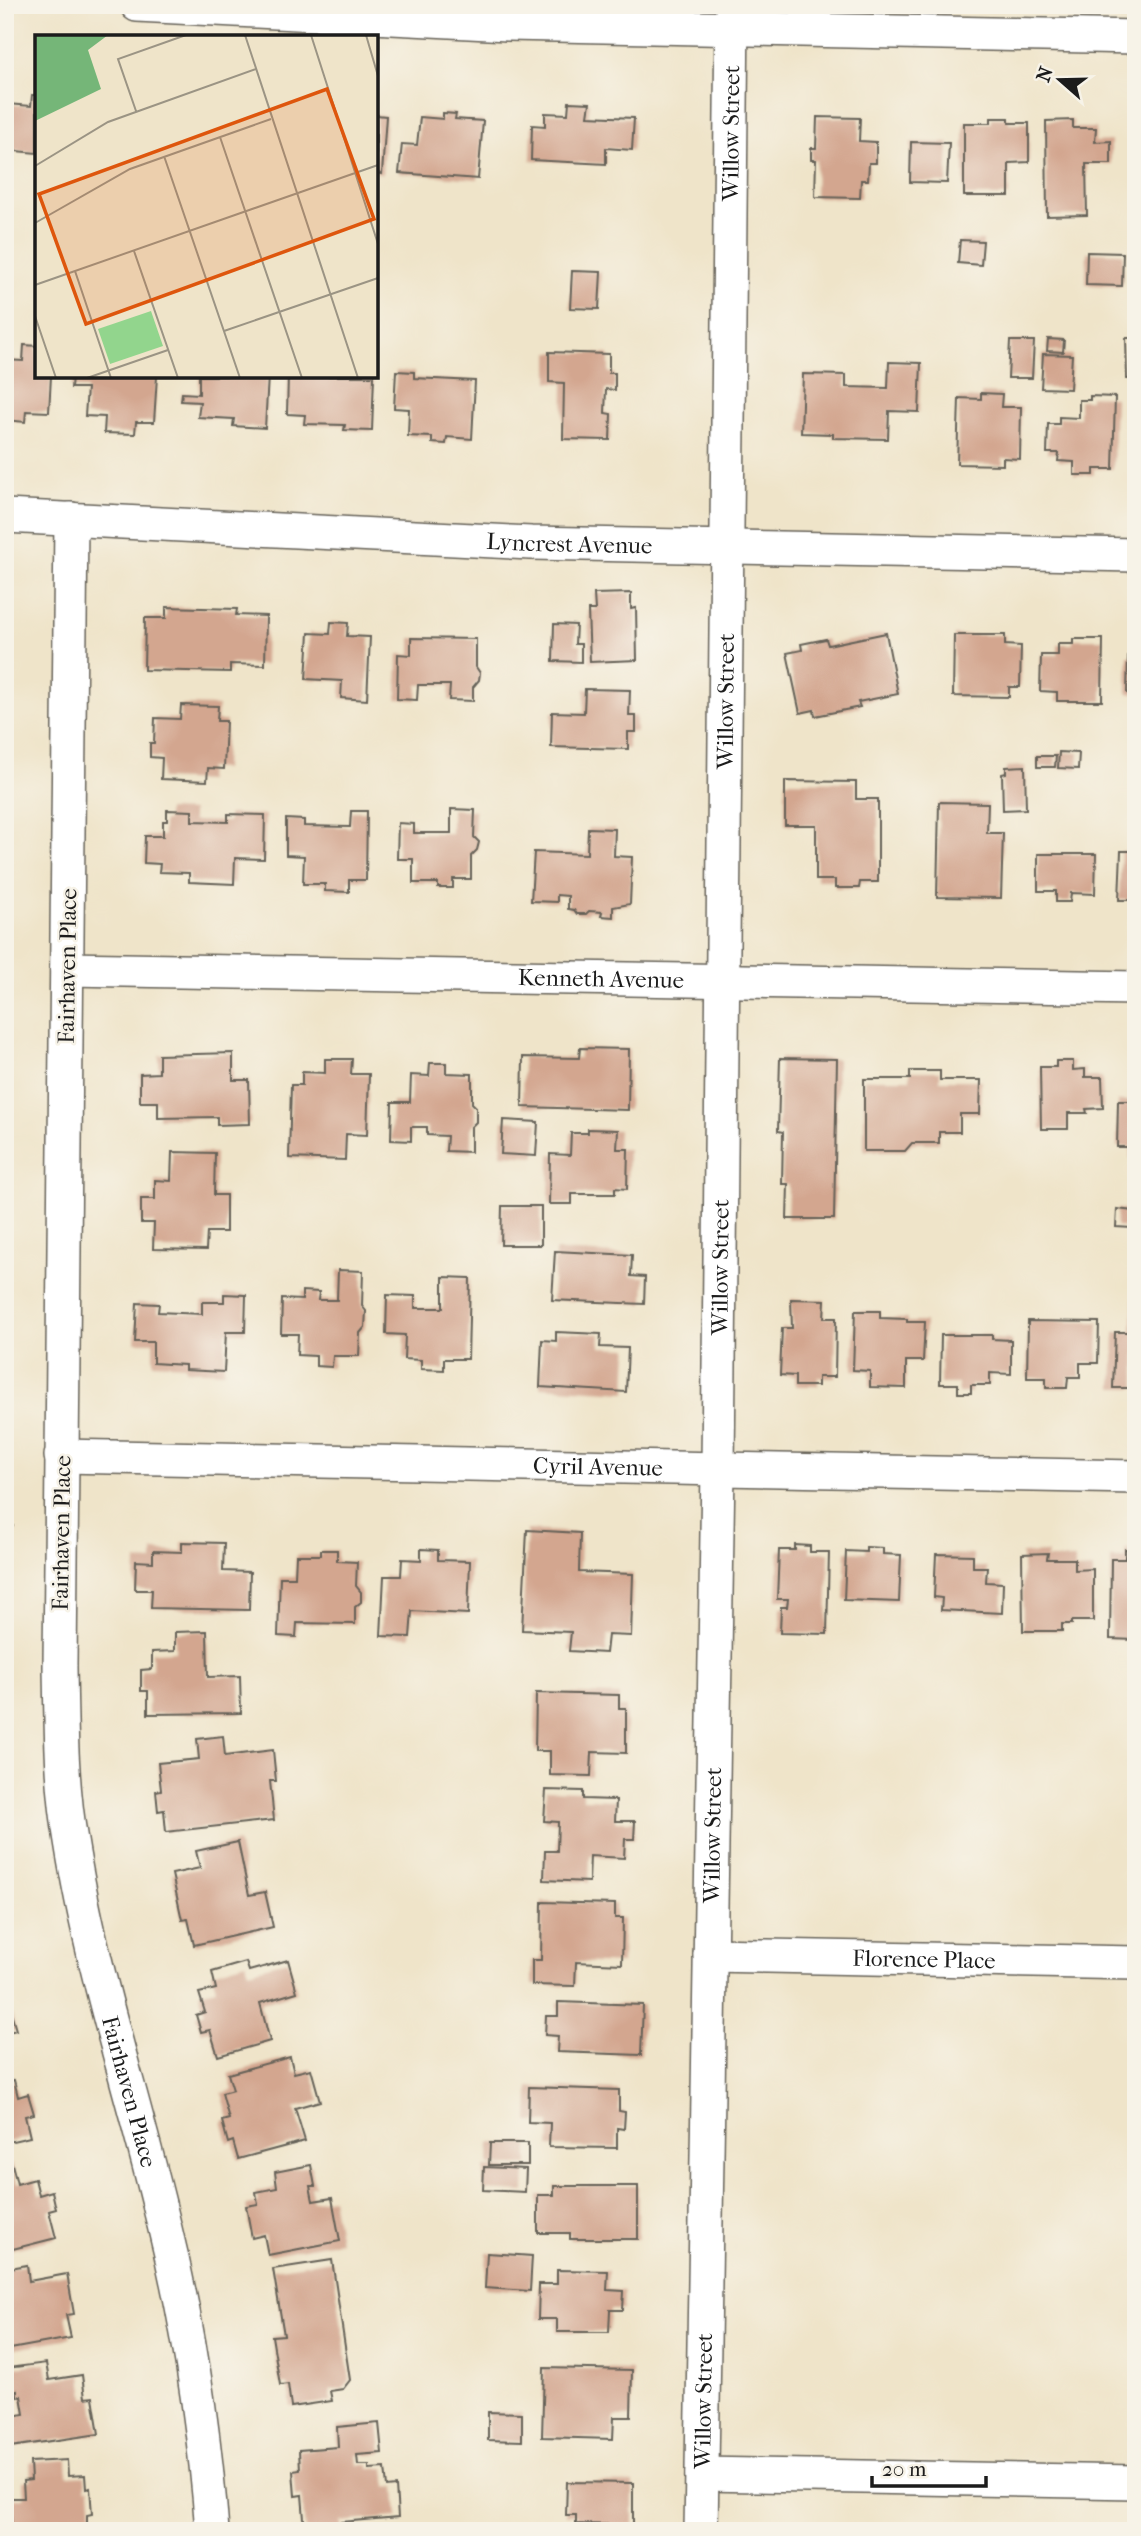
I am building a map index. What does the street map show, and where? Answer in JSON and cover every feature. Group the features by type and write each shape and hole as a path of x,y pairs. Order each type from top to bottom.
{"street":[{"path":"137,5 508,24 732,17 1136,37"},
{"name":"Willow Street","path":"701,2531 718,1469 732,17"},
{"name":"Lyncrest Avenue","path":"5,516 518,542 1136,555"},
{"name":"Fairhaven Place","path":"71,519 61,1457 62,1755 70,1838 86,1926 161,2211 182,2305 198,2399 212,2531"},
{"name":"Kenneth Avenue","path":"67,968 1136,988"},
{"name":"Cyril Avenue","path":"61,1457 1136,1476"},
{"name":"Florence Place","path":"710,1955 1136,1963"},
{"path":"702,2474 1136,2482"}],"path":[{"path":"5,1525 14,1525"}],"building":[{"path":"32,95 35,95 35,153 5,150 5,114 8,114 8,104 31,106"},
{"path":"569,102 590,103 588,116 634,118 632,150 606,148 606,164 531,160 532,125 545,126 545,113 568,114"},
{"path":"443,113 456,114 455,119 483,121 478,179 399,173 402,144 417,145 420,117 443,119"},
{"path":"378,115 386,116 382,174 378,173"},
{"path":"817,117 860,118 859,141 876,142 876,163 869,163 868,180 861,180 860,198 815,197 816,160 811,160 811,148 816,148"},
{"path":"991,118 1009,118 1009,123 1029,123 1029,162 1009,163 1009,196 964,196 964,123 991,123"},
{"path":"1073,120 1073,128 1096,128 1095,142 1111,141 1111,164 1086,164 1087,215 1047,216 1046,121"},
{"path":"911,142 949,143 947,183 910,182"},
{"path":"960,240 983,241 981,265 958,263"},
{"path":"1087,252 1123,253 1122,286 1086,285"},
{"path":"572,271 601,272 599,309 570,308"},
{"path":"1126,338 1136,338 1136,379 1127,379"},
{"path":"1048,339 1064,340 1063,352 1047,351"},
{"path":"1010,341 1034,341 1032,378 1008,378"},
{"path":"24,345 35,346 35,378 51,378 49,412 26,411 25,422 6,420 5,360 23,361"},
{"path":"549,352 609,354 609,373 615,373 615,390 606,389 605,413 611,414 610,440 563,439 564,383 549,382"},
{"path":"1043,354 1072,355 1070,389 1041,388"},
{"path":"889,362 921,363 919,412 889,411 888,439 833,438 833,434 801,433 803,374 846,375 846,387 888,388"},
{"path":"396,371 414,372 414,378 475,381 472,439 447,437 446,444 432,443 432,437 408,436 409,409 394,408"},
{"path":"72,378 157,378 154,422 136,422 135,434 104,433 105,417 85,416 87,388 71,388"},
{"path":"199,378 268,378 265,428 233,426 234,419 198,417 200,402 181,401 182,393 199,394"},
{"path":"288,378 374,378 372,431 344,430 345,425 304,424 305,415 287,414"},
{"path":"981,393 1002,394 1001,407 1021,407 1020,459 1003,458 1003,465 957,464 959,398 981,399"},
{"path":"1090,396 1115,397 1113,469 1094,469 1094,475 1074,475 1074,462 1058,461 1059,453 1047,453 1048,424 1059,424 1059,417 1079,418 1079,400 1090,400"},
{"path":"1132,424 1136,424 1136,468 1131,468"},
{"path":"631,593 631,609 636,608 637,660 590,662 588,610 595,610 594,594"},
{"path":"166,607 237,609 236,615 266,616 265,665 230,664 230,672 144,670 145,618 166,618"},
{"path":"331,622 348,623 347,636 370,637 367,700 341,698 342,681 306,679 309,633 330,634"},
{"path":"554,624 576,625 575,644 581,644 581,662 553,661"},
{"path":"886,633 898,694 858,702 860,707 815,716 814,710 800,713 787,653 802,650 801,644 826,639 828,645"},
{"path":"954,635 1005,635 1005,645 1021,646 1020,687 1009,687 1009,697 953,696"},
{"path":"411,638 476,639 476,667 480,673 479,680 473,687 473,701 449,700 450,685 418,685 417,700 397,699 398,654 411,655"},
{"path":"1073,639 1103,639 1102,701 1057,701 1057,692 1040,691 1041,655 1058,655 1058,644 1073,644"},
{"path":"1128,656 1136,656 1136,694 1127,693"},
{"path":"585,689 630,690 629,716 636,716 636,732 628,732 628,749 551,747 552,712 584,713"},
{"path":"181,705 218,706 217,721 226,721 224,769 208,768 207,781 161,779 162,758 150,757 150,743 154,743 155,718 180,719"},
{"path":"1059,752 1079,753 1078,769 1058,768"},
{"path":"1037,756 1056,756 1055,767 1037,767"},
{"path":"1025,766 1026,809 1003,810 1002,774 1006,773 1006,767"},
{"path":"785,781 856,782 856,799 878,799 878,882 860,882 859,888 835,888 835,880 816,880 816,825 785,825"},
{"path":"939,802 988,803 987,833 1003,833 1001,898 937,897"},
{"path":"451,809 475,810 474,837 479,842 477,850 471,856 471,879 453,879 453,888 438,888 438,883 413,883 413,859 397,859 398,823 414,824 414,833 451,833"},
{"path":"167,810 192,811 192,821 228,822 228,814 265,815 264,859 235,858 234,884 189,882 189,873 159,872 160,864 144,863 145,836 163,836 163,821 167,821"},
{"path":"351,811 367,811 366,880 349,880 349,892 325,891 325,884 303,884 304,856 286,855 286,819 304,820 304,826 350,827"},
{"path":"588,828 615,829 614,856 632,857 630,904 613,907 613,917 601,916 602,912 577,914 568,909 568,896 557,895 557,902 531,901 534,852 587,854"},
{"path":"1121,851 1136,851 1136,900 1119,900"},
{"path":"1038,854 1096,854 1095,894 1071,893 1070,902 1056,902 1056,891 1038,891"},
{"path":"580,1048 629,1049 628,1110 522,1107 523,1057 579,1058"},
{"path":"233,1053 233,1080 249,1080 250,1124 217,1125 217,1117 158,1118 158,1102 140,1102 140,1074 159,1073 159,1055"},
{"path":"780,1058 837,1059 834,1219 787,1219 788,1184 782,1184 783,1132 778,1131"},
{"path":"325,1059 352,1059 351,1074 369,1074 367,1135 346,1134 345,1160 289,1158 291,1085 302,1085 302,1072 325,1073"},
{"path":"1056,1061 1073,1061 1073,1070 1085,1069 1085,1077 1102,1077 1103,1108 1086,1109 1087,1113 1068,1113 1068,1129 1041,1129 1040,1067 1056,1067"},
{"path":"430,1063 446,1063 446,1073 472,1074 472,1103 476,1107 476,1122 471,1127 471,1152 446,1151 447,1136 427,1135 427,1127 411,1127 411,1141 391,1140 392,1102 410,1102 411,1075 429,1076"},
{"path":"910,1071 940,1071 940,1080 981,1080 980,1114 960,1114 960,1132 939,1132 939,1143 912,1143 905,1151 864,1151 864,1079 910,1079"},
{"path":"1118,1101 1136,1101 1136,1158 1130,1158 1131,1147 1117,1147"},
{"path":"503,1120 538,1122 536,1156 501,1154"},
{"path":"588,1129 618,1130 617,1149 628,1149 627,1189 615,1188 615,1194 572,1194 572,1204 549,1204 550,1154 570,1155 571,1133 588,1133"},
{"path":"172,1152 215,1153 214,1195 226,1195 226,1232 207,1232 206,1250 153,1249 154,1223 141,1223 141,1199 155,1199 155,1180 171,1181"},
{"path":"502,1206 541,1206 541,1245 501,1245"},
{"path":"1117,1209 1133,1211 1132,1228 1116,1227"},
{"path":"555,1251 632,1255 631,1276 645,1277 644,1304 552,1300"},
{"path":"338,1270 363,1271 362,1306 366,1311 365,1327 360,1333 359,1356 333,1356 332,1367 316,1366 316,1356 297,1355 298,1334 281,1334 282,1299 302,1300 302,1291 319,1292 318,1300 337,1300"},
{"path":"443,1277 470,1278 468,1359 444,1359 444,1370 421,1369 421,1360 404,1359 405,1335 386,1334 387,1295 415,1296 415,1308 443,1308"},
{"path":"224,1294 246,1295 245,1332 226,1332 224,1372 185,1370 185,1365 153,1363 153,1342 135,1342 137,1303 159,1304 158,1312 202,1314 202,1302 224,1302"},
{"path":"1133,1296 1136,1296 1136,1388 1113,1388 1115,1332 1132,1332"},
{"path":"791,1299 825,1300 824,1318 836,1318 835,1377 818,1377 818,1386 795,1386 795,1376 780,1375 782,1328 792,1328"},
{"path":"855,1311 880,1311 880,1318 925,1322 923,1361 906,1361 906,1388 870,1387 870,1371 853,1370"},
{"path":"1028,1321 1099,1322 1098,1363 1080,1363 1080,1377 1068,1377 1067,1388 1046,1388 1046,1378 1027,1378"},
{"path":"556,1332 601,1334 600,1347 628,1348 626,1392 540,1387 542,1340 556,1341"},
{"path":"941,1335 992,1335 992,1339 1011,1340 1011,1374 990,1373 990,1385 971,1385 971,1393 958,1393 958,1384 940,1384"},
{"path":"527,1530 580,1533 579,1572 633,1574 631,1636 608,1635 606,1653 569,1651 571,1632 522,1630"},
{"path":"182,1542 224,1543 223,1571 250,1572 249,1610 151,1608 152,1590 135,1590 136,1561 153,1562 153,1551 182,1552"},
{"path":"795,1545 810,1546 810,1552 829,1552 827,1634 780,1633 781,1607 787,1607 788,1599 777,1599 779,1550 795,1550"},
{"path":"866,1547 883,1548 883,1554 901,1555 899,1602 844,1600 846,1551 866,1552"},
{"path":"421,1549 438,1550 438,1560 470,1561 468,1614 412,1611 410,1637 381,1636 384,1576 401,1576 402,1559 421,1560"},
{"path":"1125,1549 1136,1549 1136,1640 1110,1639 1111,1559 1125,1559"},
{"path":"321,1550 337,1550 337,1561 357,1562 356,1586 361,1592 361,1602 355,1607 355,1624 297,1623 296,1637 278,1636 280,1577 295,1577 296,1555 321,1555"},
{"path":"1048,1553 1047,1559 1075,1559 1075,1570 1093,1569 1093,1621 1062,1624 1062,1631 1023,1631 1022,1554"},
{"path":"936,1554 973,1555 973,1567 987,1567 986,1582 1003,1583 1002,1613 941,1610 942,1598 934,1597"},
{"path":"207,1631 208,1677 240,1676 241,1713 148,1714 148,1691 141,1691 141,1670 152,1669 152,1652 175,1651 175,1632"},
{"path":"536,1693 619,1695 619,1708 626,1708 626,1753 592,1752 591,1776 550,1775 550,1751 535,1751"},
{"path":"223,1736 225,1756 273,1750 276,1781 270,1781 274,1820 166,1832 164,1810 158,1811 156,1791 161,1790 158,1763 199,1759 197,1739"},
{"path":"546,1790 583,1791 583,1799 616,1800 615,1821 635,1821 634,1839 625,1839 624,1858 590,1856 589,1882 544,1880 545,1851 557,1851 558,1822 544,1821"},
{"path":"238,1842 249,1895 265,1892 273,1927 194,1945 188,1919 182,1920 172,1874 200,1868 196,1851"},
{"path":"542,1902 615,1904 615,1918 623,1918 622,1964 576,1962 575,1986 532,1985 532,1960 541,1960"},
{"path":"288,1960 297,1992 260,2003 270,2041 218,2056 210,2030 201,2032 196,2015 205,2012 199,1993 216,1989 212,1972 246,1962 249,1971"},
{"path":"5,1993 16,2030 5,2033"},
{"path":"558,2002 643,2005 641,2055 557,2052 558,2036 545,2035 546,2016 558,2016"},
{"path":"290,2057 294,2073 311,2069 320,2101 295,2108 305,2141 238,2159 233,2141 228,2143 222,2121 229,2119 222,2093 233,2090 228,2074"},
{"path":"14,2080 18,2097 28,2094 34,2114 25,2116 30,2137 8,2142 5,2150 5,2082"},
{"path":"529,2087 619,2090 619,2111 625,2112 624,2129 617,2128 617,2148 549,2147 550,2123 528,2122"},
{"path":"490,2143 528,2143 528,2165 489,2165"},
{"path":"12,2164 17,2184 35,2179 39,2195 52,2191 56,2209 49,2211 56,2238 5,2251 5,2166"},
{"path":"311,2165 315,2186 310,2186 313,2201 332,2198 340,2241 268,2255 264,2235 252,2238 246,2206 258,2204 256,2192 277,2188 275,2172"},
{"path":"484,2167 526,2169 525,2192 483,2190"},
{"path":"554,2186 638,2186 638,2239 570,2239 570,2233 538,2233 538,2195 554,2195"},
{"path":"487,2253 532,2256 530,2291 485,2288"},
{"path":"332,2260 350,2380 343,2389 330,2391 332,2401 291,2407 288,2384 280,2385 272,2336 284,2335 273,2269"},
{"path":"27,2265 29,2281 67,2274 74,2314 66,2315 71,2338 5,2350 5,2269"},
{"path":"557,2270 608,2271 607,2290 624,2291 623,2310 610,2310 609,2332 557,2332 557,2319 538,2319 539,2284 557,2284"},
{"path":"46,2363 49,2380 82,2375 85,2398 93,2397 99,2434 10,2447 6,2417 24,2414 21,2396 17,2397 17,2390 10,2391 7,2368"},
{"path":"544,2368 632,2370 631,2417 614,2417 613,2439 542,2437"},
{"path":"488,2412 522,2413 522,2441 488,2440"},
{"path":"379,2423 382,2453 357,2455 358,2465 369,2465 369,2469 385,2468 387,2487 396,2486 398,2517 341,2522 342,2530 305,2531 302,2495 295,2496 293,2471 300,2470 299,2450 338,2447 337,2427"},
{"path":"67,2460 68,2476 85,2475 86,2489 90,2488 92,2514 87,2515 87,2531 12,2531 10,2498 24,2498 23,2481 31,2480 30,2462"},
{"path":"567,2482 633,2483 633,2525 576,2524 576,2515 566,2515"}]}
